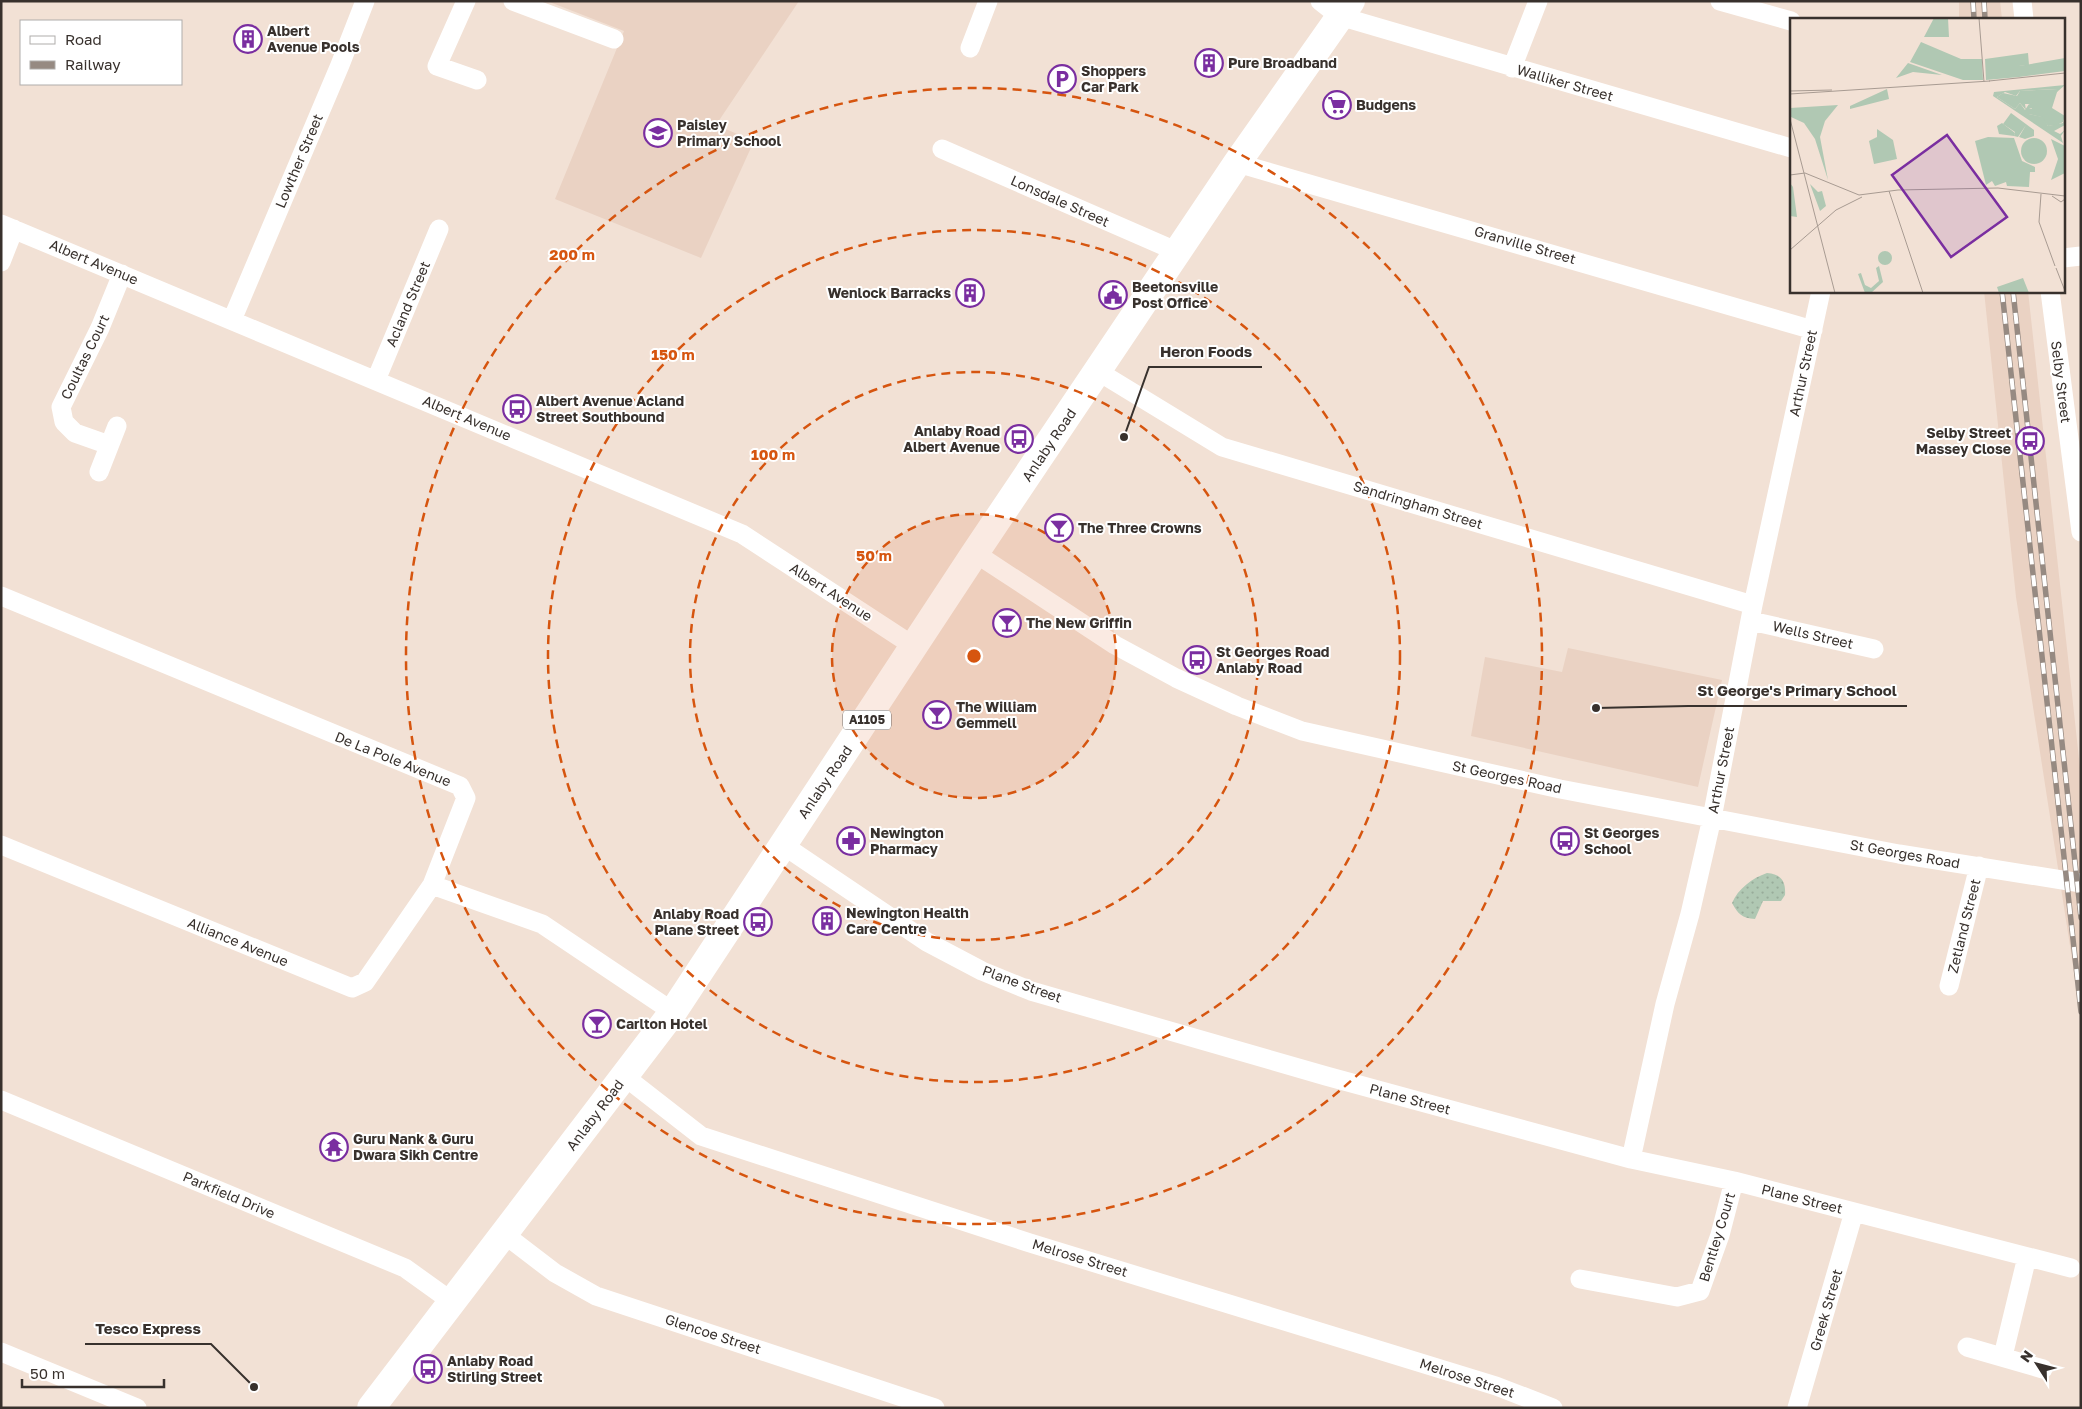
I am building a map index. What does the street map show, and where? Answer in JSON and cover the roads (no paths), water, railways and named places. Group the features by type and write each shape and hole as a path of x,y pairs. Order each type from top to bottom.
{"main road":[{"name":"Anlaby Road","path":"371,1408 673,1012 915,647 975,553 1099,372 1340,5"}],"street":[{"name":"Lowther Street","path":"232,320 340,65 365,1"},
{"path":"466,1 437,66 477,80"},
{"path":"513,1 614,39"},
{"path":"970,48 988,1"},
{"path":"1512,68 1538,1"},
{"path":"1720,1 1790,21"},
{"path":"2022,1 2024,18"},
{"name":"Walliker Street","path":"1340,5 1512,68 1790,148"},
{"name":"Lonsdale Street","path":"942,149 1178,252"},
{"name":"Granville Street","path":"1237,163 1813,330"},
{"name":"Albert Avenue","path":"8,226 742,534 915,647"},
{"path":"1,262 8,226"},
{"name":"Acland Street","path":"376,380 440,229"},
{"path":"2064,258 2081,256"},
{"name":"Coultas Court","path":"109,444 75,433 64,422 61,407 100,328 122,274"},
{"name":"Arthur Street","path":"1631,1159 1665,1004 1690,914 1712,818 1752,613 1821,292"},
{"name":"Selby Street","path":"2050,292 2081,532"},
{"name":"Sandringham Street","path":"1099,372 1222,446 1752,613"},
{"path":"98,472 117,426"},
{"name":"St Georges Road","path":"975,553 1115,645 1168,674 1237,706 1302,731 1550,787 1899,854 2081,884"},
{"name":"De La Pole Avenue","path":"1,596 460,786 466,798 432,885"},
{"name":"Wells Street","path":"1752,613 1874,649"},
{"name":"Alliance Avenue","path":"1,845 352,988 365,982 432,885"},
{"name":"Plane Street","path":"783,845 927,942 982,971 1031,991 1326,1076 1631,1159 1734,1181 2071,1268"},
{"name":"Zetland Street","path":"1949,986 1979,866"},
{"path":"432,885 542,924 673,1012"},
{"name":"Melrose Street","path":"624,1076 701,1136 1030,1243 1496,1386 1553,1408"},
{"name":"Parkfield Drive","path":"1,1100 405,1268 451,1301"},
{"name":"Bentley Court","path":"1580,1279 1677,1297 1700,1291 1720,1236 1734,1181"},
{"name":"Greek Street","path":"1797,1408 1854,1212"},
{"name":"Glencoe Street","path":"504,1234 556,1273 596,1296 935,1408"},
{"path":"2003,1356 2027,1257"},
{"path":"1967,1347 2043,1368"},
{"path":"1,1352 136,1408"}],"railway":[{"path":"1973,1 1974,18"},
{"path":"1984,1 1985,18"},
{"path":"2002,292 2081,1012"},
{"path":"2013,292 2081,918"}],"place":[{"name":"Albert Avenue Pools","path":"248,39"},
{"name":"Pure Broadband","path":"1209,63"},
{"name":"Shoppers Car Park","path":"1062,79"},
{"name":"Budgens","path":"1337,105"},
{"name":"Paisley Primary School","path":"658,133"},
{"name":"Wenlock Barracks","path":"970,293"},
{"name":"Beetonsville Post Office","path":"1113,295"},
{"name":"Albert Avenue Acland Street Southbound","path":"517,409"},
{"name":"Heron Foods","path":"1124,437"},
{"name":"Anlaby Road Albert Avenue","path":"1019,439"},
{"name":"Selby Street Massey Close","path":"2030,441"},
{"name":"The Three Crowns","path":"1059,528"},
{"name":"The New Griffin","path":"1007,623"},
{"name":"St Georges Road Anlaby Road","path":"1197,660"},
{"name":"St George's Primary School","path":"1596,708"},
{"name":"The William Gemmell","path":"937,715"},
{"name":"Newington Pharmacy","path":"851,841"},
{"name":"St Georges School","path":"1565,841"},
{"name":"Newington Health Care Centre","path":"827,921"},
{"name":"Anlaby Road Plane Street","path":"758,922"},
{"name":"Carlton Hotel","path":"597,1024"},
{"name":"Guru Nank & Guru Dwara Sikh Centre","path":"334,1147"},
{"name":"Anlaby Road Stirling Street","path":"428,1369"},
{"name":"Tesco Express","path":"254,1387"}]}
